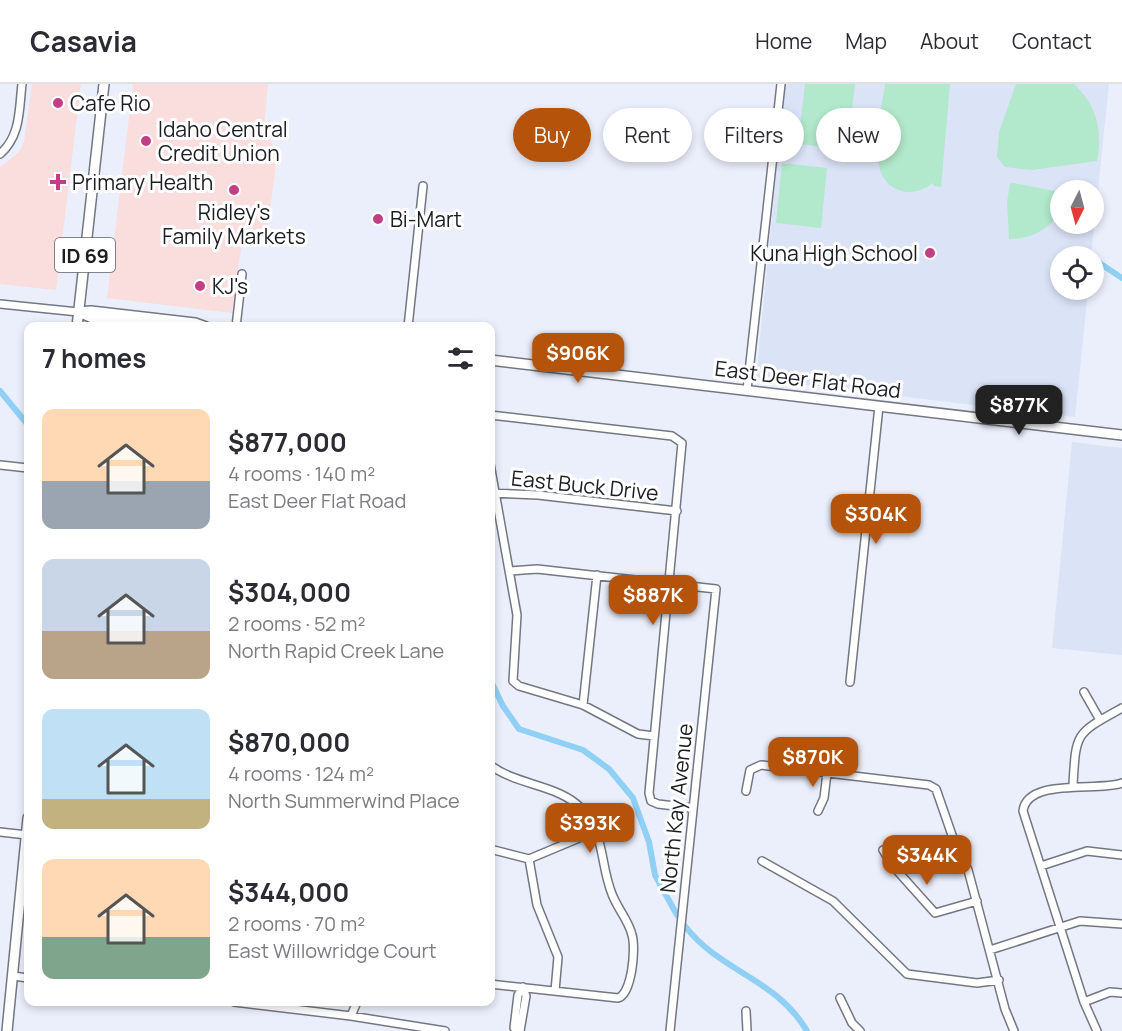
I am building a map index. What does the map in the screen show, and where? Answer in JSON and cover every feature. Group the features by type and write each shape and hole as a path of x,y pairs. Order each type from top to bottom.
{"main road":[{"name":"ID 69","path":"77,322 104,84"},
{"path":"78,312 91,311 186,322"},
{"path":"78,312 92,318 127,322"},
{"name":"East Deer Flat Road","path":"495,361 1122,435"},
{"path":"7,1031 24,865"}],"street":[{"path":"1,154 12,142 17,128 22,84"},
{"path":"747,390 781,84"},
{"path":"409,322 423,186"},
{"path":"237,322 242,274"},
{"path":"0,304 78,312"},
{"path":"850,682 879,406"},
{"path":"495,416 672,436 680,440 683,448 649,793 651,801 658,804 692,808"},
{"path":"0,465 24,468"},
{"name":"East Buck Drive","path":"495,493 538,495 677,511"},
{"path":"495,502 517,615 513,681 519,686 583,705 638,734 654,736"},
{"path":"510,572 532,568 669,584"},
{"path":"583,705 597,575"},
{"name":"North Kay Avenue","path":"669,584 716,590 670,1031"},
{"path":"1084,692 1100,720"},
{"path":"1073,785 1077,739 1088,727 1122,708"},
{"path":"746,791 748,774 753,766 761,765 929,785 936,789 953,838 968,870 999,980 1005,1010 1014,1031"},
{"path":"495,768 510,777 566,796 583,810 596,831 610,891 633,936 629,988 626,995 618,998 495,984"},
{"path":"818,811 824,798 827,773"},
{"path":"1097,1031 1084,1002 1023,811 1024,803 1040,794 1073,785 1106,788 1122,783"},
{"path":"495,850 529,859 596,831"},
{"path":"0,832 24,835"},
{"path":"883,850 899,874 935,913 977,901"},
{"path":"1041,866 1087,851 1122,855"},
{"path":"529,859 537,905 558,957 555,991"},
{"path":"762,861 833,901 907,974 977,983 999,980"},
{"path":"990,950 1060,927 1090,920 1122,924"},
{"path":"13,976 24,977"},
{"path":"518,1031 514,1028 518,995 523,987"},
{"path":"1084,1002 1110,992 1122,993"},
{"path":"840,998 852,1023 860,1031"},
{"path":"328,1006 352,1007 445,1031"},
{"path":"746,1011 747,1031"}],"shaded area":[{"path":"32,84 81,84 56,290 0,284 0,167 19,152 24,142"},
{"path":"133,84 268,84 264,126 277,156 268,225 242,242 232,313 107,298"},
{"name":"Kuna High School","path":"785,84 1109,84 1099,180 1050,180 1050,234 1093,234 1092,246 1050,246 1050,300 1087,300 1075,417 756,379 777,162 804,162 804,108 783,108"},
{"path":"1072,442 1122,448 1122,655 1052,648"}],"green space":[{"path":"805,84 855,84 852,108 816,108 816,146 804,145 802,108"},
{"path":"885,84 950,84 941,187 934,186 933,183 917,191 908,192 899,190 888,183 881,172 879,162 901,162 901,108 881,108"},
{"path":"1016,84 1074,84 1088,101 1096,119 1099,139 1097,161 1032,170 1005,167 997,157 999,132"},
{"path":"782,163 827,168 821,228 776,223"},
{"path":"1010,184 1050,190 1050,224 1048,226 1024,238 1009,239 1007,202"}],"waterway":[{"path":"1104,266 1122,278"},
{"path":"0,391 24,420"},
{"path":"495,689 519,729 583,750 609,769 633,798 649,842 655,875 677,915"},
{"path":"685,926 714,954 780,999 807,1031"}],"place":[{"name":"Cafe Rio","path":"58,103"},
{"name":"Idaho Central Credit Union","path":"146,141"},
{"name":"Primary Health","path":"58,182"},
{"name":"Ridley's Family Markets","path":"234,190"},
{"name":"Bi-Mart","path":"378,219"},
{"name":"Kuna High School","path":"930,253"},
{"name":"KJ's","path":"200,286"}]}
